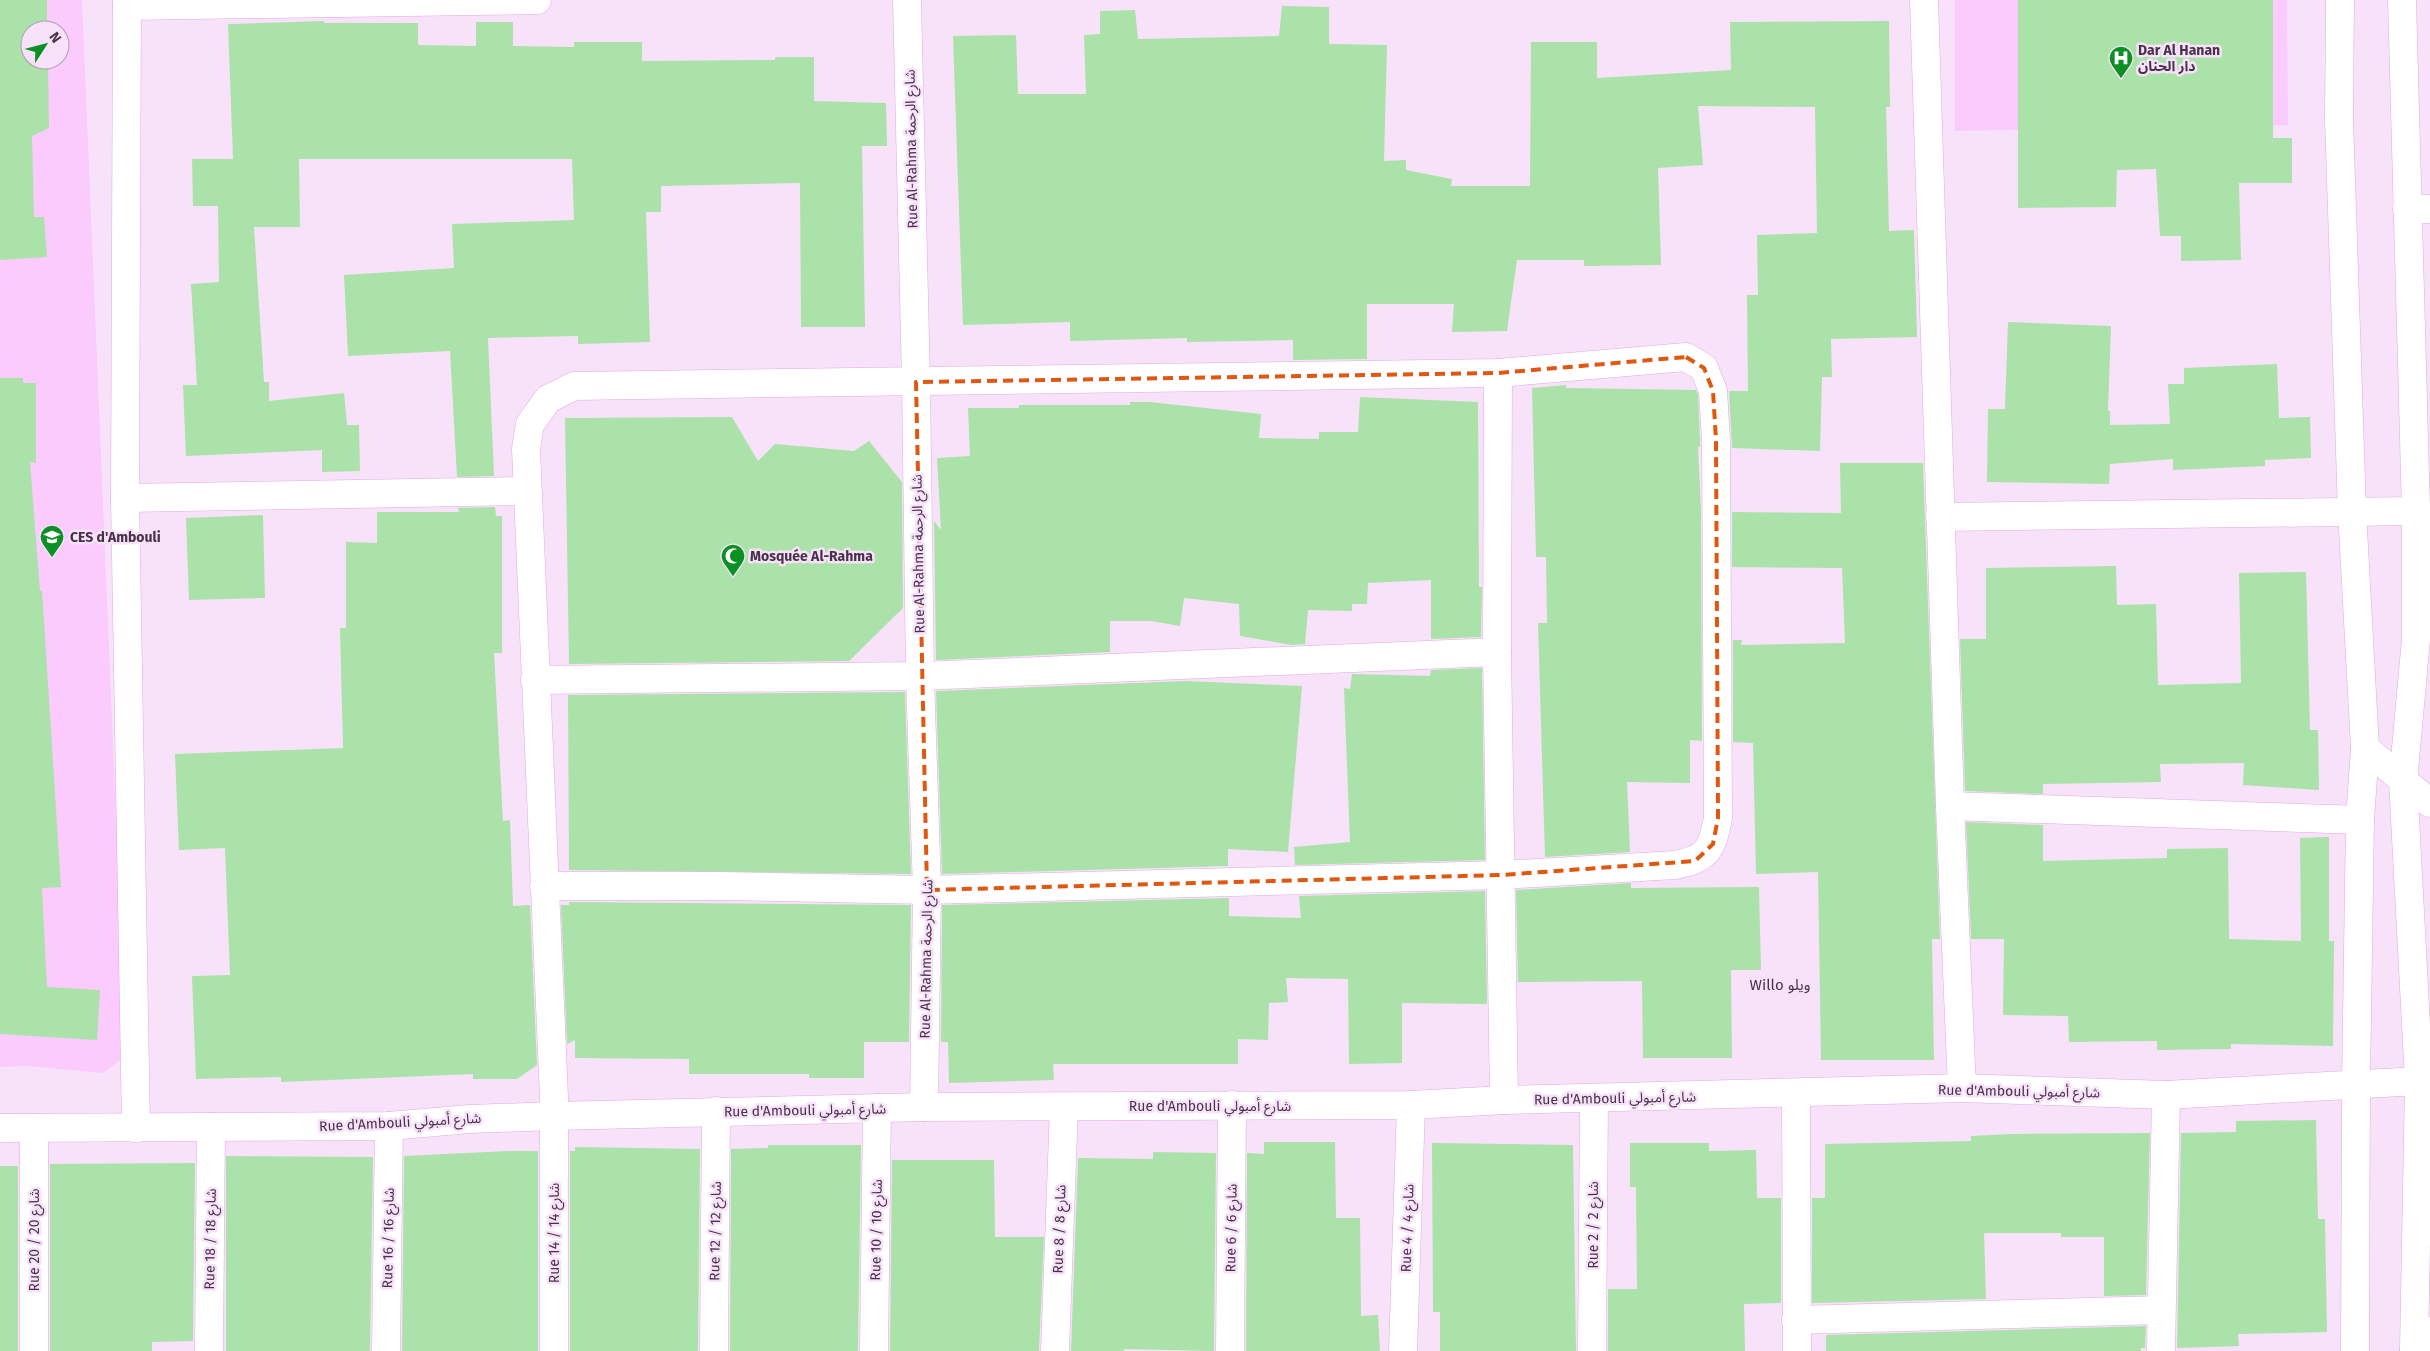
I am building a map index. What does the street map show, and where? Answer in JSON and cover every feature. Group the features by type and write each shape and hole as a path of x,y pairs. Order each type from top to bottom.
{"street":[{"path":"136,1128 125,498 127,3 537,0"},
{"name":"Rue Al-Rahma شارع الرحمة","path":"907,0 916,382 920,676 927,890 924,1108"},
{"path":"1924,0 1950,806 1962,1088"},
{"path":"2340,0 2339,119 2352,511 2364,748 2360,820 2356,1084 2356,1351"},
{"path":"2402,0 2418,209 2426,516 2403,781 2423,1025 2419,1081 2419,1344"},
{"name":"Rue 14 / شارع 14","path":"544,886 722,886 927,890 1501,875 1675,865 1696,861 1713,844 1718,808 1716,440 1713,390 1704,368 1686,357 1498,373 574,386 548,398 530,424 526,449 527,491 535,680 554,1116 554,1351"},
{"path":"1498,373 1497,652 1504,1100"},
{"path":"125,498 527,491"},
{"path":"1940,517 2352,511 2426,516"},
{"path":"535,680 920,676 1497,652"},
{"path":"2364,748 2430,803"},
{"path":"1950,806 2360,820"},
{"name":"Rue d'Ambouli شارع أمبولي","path":"0,1128 389,1126 470,1119 716,1111 877,1108 1411,1105 1504,1100 1962,1088 2166,1095 2419,1081"},
{"path":"1796,1093 1797,1351"},
{"path":"2161,1351 2166,1095"},
{"name":"Rue 2 / شارع 2","path":"1592,1351 1594,1098"},
{"name":"Rue 6 / شارع 6","path":"1230,1351 1232,1105"},
{"name":"Rue 4 / شارع 4","path":"1402,1351 1411,1105"},
{"name":"Rue 8 / شارع 8","path":"1055,1351 1064,1107"},
{"name":"Rue 10 / شارع 10","path":"874,1351 877,1108"},
{"name":"Rue 12 / شارع 12","path":"714,1351 716,1111"},
{"name":"Rue 16 / شارع 16","path":"386,1351 389,1126"},
{"name":"Rue 18 / شارع 18","path":"209,1351 211,1127"},
{"name":"Rue 20 / شارع 20","path":"34,1128 34,1351"},
{"path":"1796,1320 2161,1310"}],"highlighted area":[{"path":"1686,357 1704,368 1713,391 1716,440 1718,818 1713,844 1695,861 1501,875 927,890 916,382 1498,373"}],"shaded area":[{"name":"CES d'Ambouli","path":"0,0 82,0 126,1056 103,1073 27,1066 0,1067"},
{"name":"Dar Al Hanan دار الحنان","path":"1955,0 2287,0 2288,125 1955,131"}],"building":[{"path":"0,0 47,0 47,20 20,20 20,70 48,70 49,128 32,136 34,217 44,217 47,257 0,260"},
{"path":"2018,0 2273,0 2273,138 2292,138 2292,183 2239,183 2241,260 2181,261 2181,236 2160,236 2156,169 2117,170 2116,207 2018,208"},
{"path":"1282,6 1329,7 1329,44 1387,45 1384,161 1406,160 1406,170 1452,179 1451,186 1530,186 1531,42 1597,42 1597,78 1731,70 1730,22 1889,21 1890,107 1886,107 1889,231 1914,230 1917,337 1831,339 1832,377 1822,377 1820,451 1732,448 1729,391 1748,391 1747,295 1758,295 1757,235 1817,233 1815,107 1698,106 1703,165 1658,168 1661,265 1584,266 1584,260 1517,260 1507,331 1452,332 1454,304 1367,304 1367,359 1293,360 1293,340 1187,342 1187,338 1070,341 1070,322 963,325 953,36 1016,35 1018,94 1086,94 1084,35 1100,34 1100,11 1135,10 1138,39 1279,36"},
{"path":"324,21 324,23 418,23 418,45 476,46 476,22 513,22 513,46 574,47 574,42 642,42 642,61 775,60 775,57 814,57 814,101 886,103 887,146 862,146 865,327 801,327 800,183 661,186 661,212 646,212 650,342 578,344 578,336 488,338 494,476 457,477 450,351 348,356 344,275 454,268 452,224 574,220 572,159 299,159 300,227 254,227 264,382 269,382 269,401 344,393 347,425 359,425 360,471 322,472 322,450 186,456 183,385 197,385 191,284 219,282 218,206 193,206 192,159 233,159 228,24"},
{"path":"2008,322 2111,326 2108,411 2110,411 2110,425 2170,424 2168,384 2184,384 2184,368 2277,364 2279,418 2310,417 2311,458 2265,460 2265,466 2173,470 2173,459 2110,464 2109,484 1987,482 1988,409 2005,409"},
{"path":"0,378 23,378 23,383 36,383 36,463 30,462 40,591 42,590 61,887 42,888 47,987 100,990 97,1040 0,1034"},
{"path":"1566,385 1566,388 1696,390 1698,394 1701,511 1702,741 1690,740 1690,783 1627,782 1630,852 1545,857 1538,623 1547,623 1546,557 1536,557 1532,388"},
{"path":"1360,397 1478,402 1479,587 1482,587 1481,637 1431,639 1431,580 1368,583 1367,604 1352,604 1352,611 1308,610 1305,644 1292,645 1240,636 1239,604 1184,598 1180,626 1151,621 1110,621 1110,652 936,660 934,521 941,530 937,458 970,456 968,408 1019,408 1019,405 1130,405 1130,402 1150,402 1261,414 1259,438 1319,439 1319,432 1358,432"},
{"name":"Mosquée Al-Rahma","path":"732,417 758,461 775,444 854,451 869,441 902,482 903,608 849,661 569,664 565,418"},
{"path":"1840,463 1923,463 1940,939 1932,939 1934,1060 1821,1060 1818,872 1756,874 1753,743 1733,742 1733,640 1742,640 1741,645 1845,643 1842,568 1732,567 1732,512 1841,513"},
{"path":"495,507 496,516 502,516 502,653 494,653 503,821 510,820 513,906 530,905 537,1065 517,1079 473,1079 473,1074 281,1082 281,1077 196,1079 192,976 230,975 225,848 179,850 175,754 343,748 340,628 346,628 346,542 377,543 377,512 459,512 458,508"},
{"path":"263,515 265,598 189,600 186,518"},
{"path":"2116,566 2117,605 2156,604 2158,685 2241,683 2239,573 2306,572 2310,730 2318,730 2319,790 2243,785 2244,763 2160,764 2161,782 2043,784 2043,794 1965,791 1960,639 1986,639 1986,568"},
{"path":"1482,668 1485,860 1295,865 1294,847 1350,842 1344,688 1350,689 1352,674 1430,676 1431,670"},
{"path":"1186,681 1302,686 1288,852 1228,849 1228,866 942,874 936,691"},
{"path":"905,692 911,874 569,870 568,695"},
{"path":"1966,822 2043,825 2043,861 2167,858 2167,849 2228,848 2229,939 2301,941 2300,838 2329,837 2329,941 2334,941 2333,1046 2231,1044 2231,1049 2157,1050 2157,1041 2069,1042 2068,1016 2003,1015 2004,939 1971,939"},
{"path":"1631,883 1631,888 1759,887 1761,970 1731,970 1732,1058 1643,1058 1642,981 1518,982 1516,890"},
{"path":"1485,891 1487,1004 1402,1003 1402,1063 1349,1064 1348,979 1286,978 1288,1002 1269,1003 1268,1040 1238,1039 1238,1064 1053,1064 1054,1080 949,1083 948,1042 941,1042 942,905 1229,898 1229,916 1301,918 1299,896"},
{"path":"569,902 911,905 909,1042 864,1042 864,1078 809,1078 809,1074 689,1074 689,1059 575,1058 575,1040 567,1044 561,905 569,905"},
{"path":"2316,1120 2318,1219 2325,1219 2327,1332 2238,1334 2239,1346 2177,1348 2181,1133 2236,1132 2236,1121"},
{"path":"2150,1133 2146,1295 2104,1296 2104,1237 2061,1237 2061,1233 1984,1233 1986,1299 1812,1303 1812,1198 1825,1198 1825,1144 1971,1141 1971,1136 2011,1134"},
{"path":"1264,1142 1335,1142 1336,1218 1360,1218 1361,1316 1378,1315 1380,1351 1246,1351 1247,1153 1264,1154"},
{"path":"1432,1143 1573,1145 1576,1351 1440,1351 1440,1312 1433,1312"},
{"path":"1630,1143 1709,1143 1709,1151 1756,1150 1757,1198 1781,1198 1781,1303 1744,1304 1745,1351 1608,1351 1608,1289 1637,1289 1636,1187 1630,1187"},
{"path":"768,1145 861,1145 858,1351 730,1351 731,1149 768,1148"},
{"path":"575,1147 700,1149 698,1351 570,1351 570,1151 575,1151"},
{"path":"538,1151 538,1351 402,1351 404,1156"},
{"path":"1153,1152 1216,1153 1214,1351 1124,1349 1124,1351 1071,1351 1078,1158 1153,1159"},
{"path":"226,1156 373,1157 370,1351 226,1351"},
{"path":"892,1160 994,1160 995,1237 1044,1237 1039,1351 890,1351"},
{"path":"195,1163 193,1341 152,1342 152,1351 50,1351 50,1164"},
{"path":"0,1166 18,1166 18,1351 0,1351"},
{"path":"2146,1326 2145,1348 2141,1348 2141,1351 1826,1351 1826,1335"}],"place":[{"name":"Dar Al Hanan دار الحنان","path":"2121,79"},
{"name":"CES d'Ambouli","path":"52,558"},
{"name":"Mosquée Al-Rahma","path":"733,577"}],"district":[{"name":"Willo ويلو","path":"1780,985"}]}
